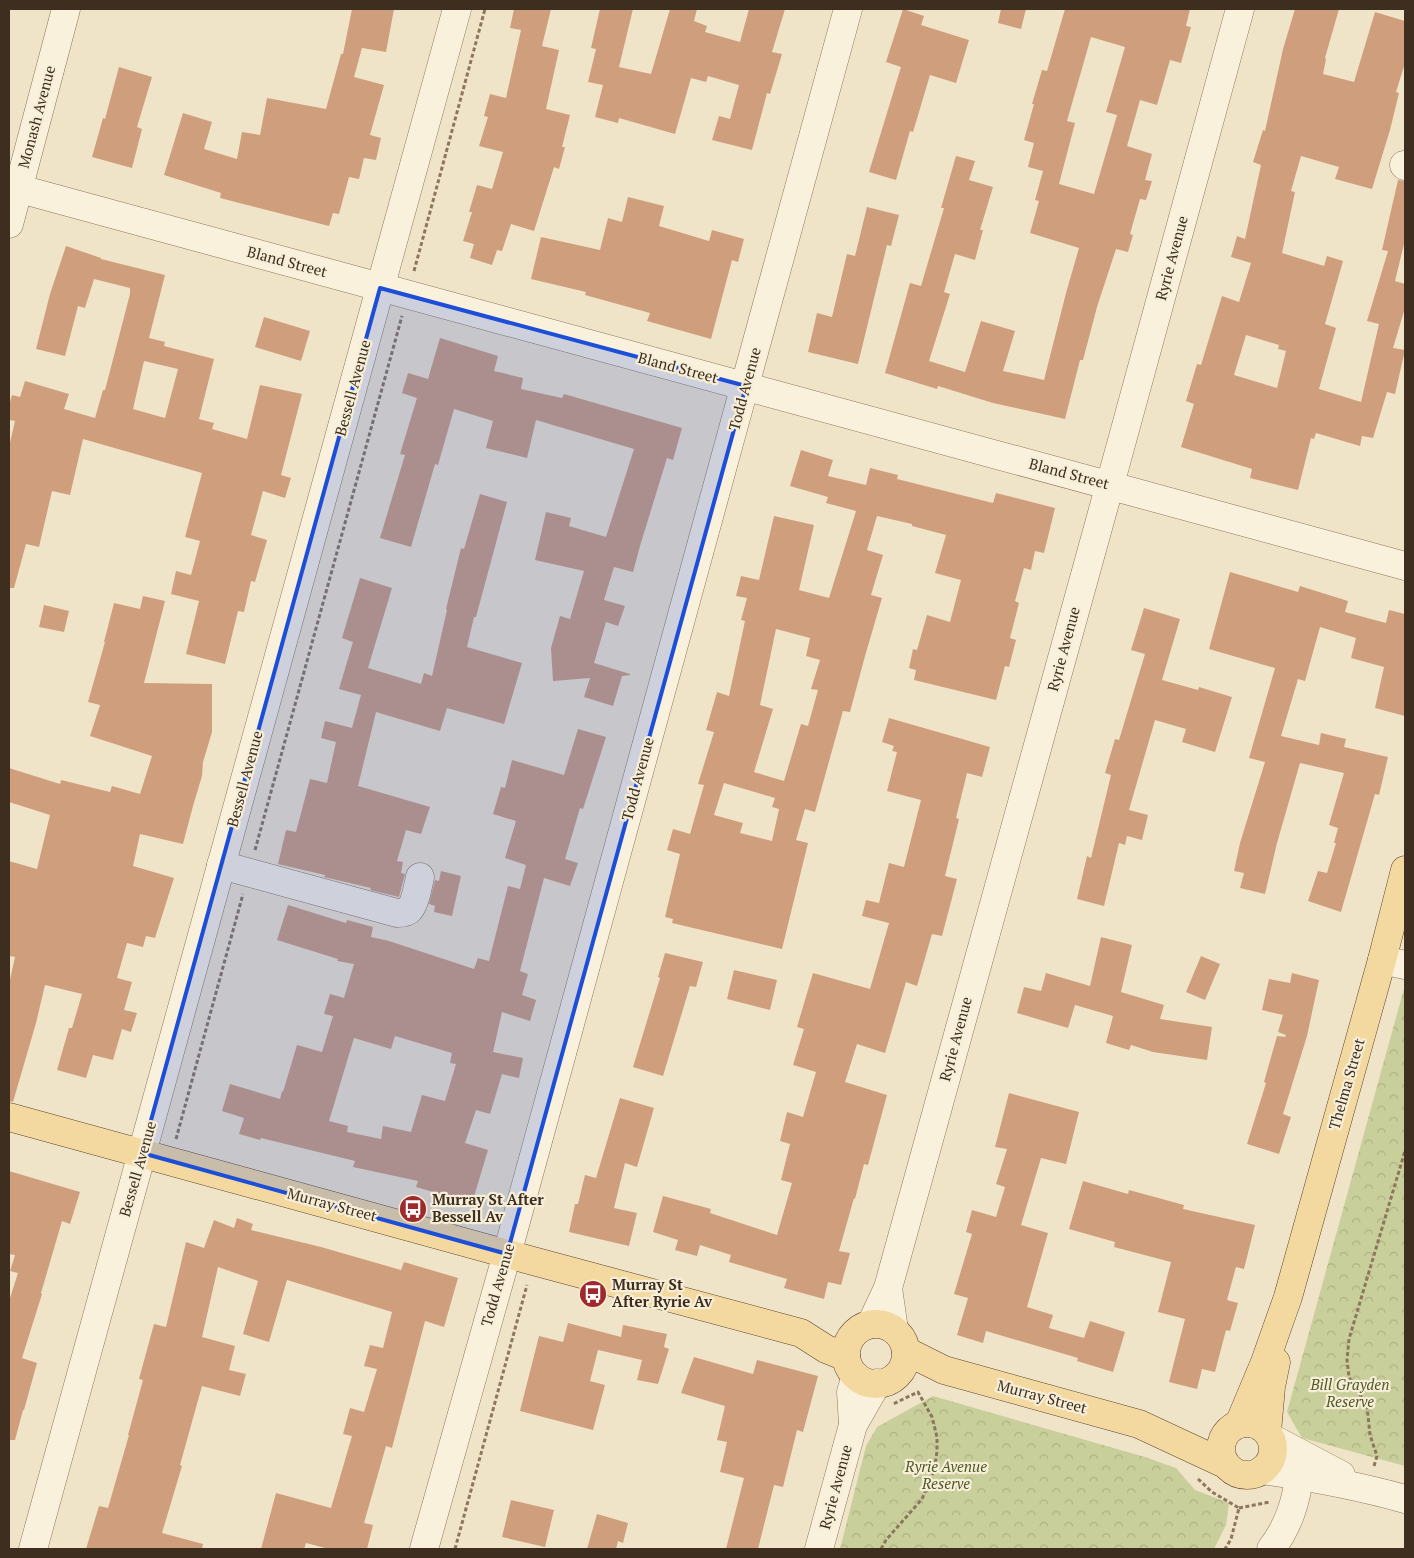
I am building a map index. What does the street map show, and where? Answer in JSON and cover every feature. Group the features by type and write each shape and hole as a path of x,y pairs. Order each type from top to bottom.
{"main road":[{"name":"Thelma Street","path":"1236,1425 1265,1362 1288,1297 1394,962 1405,870"},
{"name":"Murray Street","path":"9,1117 801,1333 831,1329 878,1359 944,1370 1139,1424 1202,1431 1236,1425"},
{"name":"Thelma Street","path":"1269,1435 1272,1387 1288,1297"},
{"path":"1246,1422 1254,1424 1261,1427 1269,1435 1273,1446 1272,1455 1268,1464 1254,1474 1238,1474 1225,1464 1222,1456 1220,1448 1226,1433 1236,1425 1246,1422"},
{"name":"Murray Street","path":"1139,1424 1225,1464"}],"street":[{"name":"Monash Avenue","path":"9,224 14,188 66,9"},
{"name":"Bessell Avenue","path":"33,1549 458,9"},
{"name":"Todd Avenue","path":"424,1549 746,386 848,9"},
{"name":"Ryrie Avenue","path":"819,1549 853,1425 878,1359 888,1288 1240,9"},
{"name":"Bland Street","path":"14,188 1405,566"},
{"path":"221,865 397,913 409,910 413,903 420,878"},
{"path":"1269,1435 1369,1489"},
{"path":"1262,1470 1299,1475 1369,1489 1405,1499"},
{"path":"1271,1549 1280,1537 1294,1502 1298,1491 1299,1475"}],"path":[{"path":"175,1143 485,9"},
{"path":"1369,1489 1377,1456 1370,1435 1366,1406 1349,1378 1347,1360 1349,1339 1405,1151"},
{"path":"455,1549 529,1278"},
{"path":"878,1359 918,1392 932,1417 937,1437 934,1471 922,1499 886,1540 881,1549"}],"highlighted area":[{"path":"380,288 746,386 507,1254 142,1153"}],"green space":[{"name":"Bill Grayden Reserve","path":"1405,985 1405,1466 1302,1438 1287,1412"},
{"name":"Ryrie Avenue Reserve","path":"933,1396 1145,1457 1176,1468 1195,1490 1229,1503 1226,1525 1214,1549 840,1549 866,1446 877,1427"}],"building":[{"path":"352,9 394,9 386,52 362,48 354,77 384,85 370,135 381,138 376,160 364,158 359,179 349,177 339,214 333,213 329,226 220,198 221,193 164,175 183,113 212,122 204,149 237,159 242,132 260,135 267,98 326,109 341,54 343,54"},
{"path":"514,9 551,9 542,46 559,50 546,109 570,115 559,169 554,167 534,231 511,224 502,251 497,250 492,265 470,258 474,244 463,241 472,212 469,212 477,185 492,189 503,152 479,146 488,117 484,116 490,94 506,98 521,30 510,28"},
{"path":"600,9 633,9 619,67 651,74 670,9 697,9 694,21 707,26 705,32 740,42 749,9 785,9 772,52 782,54 770,94 767,93 752,150 712,140 719,116 730,119 739,85 708,76 706,82 691,78 675,134 619,118 618,123 595,117 603,85 588,82 596,49 591,48"},
{"path":"903,9 924,16 921,25 969,40 956,83 930,75 913,132 910,131 896,180 869,172 901,67 886,62"},
{"path":"1001,9 1026,9 1021,29 998,23"},
{"path":"1065,9 1190,9 1186,26 1191,27 1181,63 1170,60 1157,105 1140,100 1127,146 1152,154 1145,180 1152,181 1146,200 1140,199 1130,234 1133,235 1128,252 1116,249 1097,307 1083,360 1080,360 1065,419 993,403 938,386 937,389 885,373 910,283 921,286 944,208 941,208 956,156 975,161 969,180 993,187 980,230 983,230 975,260 955,254 944,292 950,294 929,361 965,372 981,321 1015,331 1003,371 1044,380 1079,248 1030,233 1039,201 1035,200 1043,171 1028,167 1034,143 1024,140 1042,70 1047,71","holes":["1091,37 1125,47 1106,112 1117,115 1094,194 1059,184 1075,123 1067,121"]},
{"path":"1295,9 1339,9 1325,58 1323,74 1354,82 1375,12 1405,21 1405,63 1396,92 1399,93 1390,130 1372,189 1335,179 1339,167 1301,156 1291,191 1295,192 1282,253 1324,266 1327,256 1343,261 1325,324 1336,328 1319,389 1361,402 1379,324 1367,321 1388,251 1382,250 1398,180 1405,181 1405,240 1395,281 1405,284 1405,308 1393,348 1405,350 1395,394 1387,392 1373,438 1362,436 1360,446 1316,433 1314,439 1311,438 1298,490 1250,478 1252,469 1181,447 1194,404 1186,401 1197,364 1201,365 1222,296 1239,302 1251,263 1231,257 1237,236 1245,239 1261,165 1253,162 1263,130 1265,131 1283,49","holes":["1246,335 1279,345 1278,349 1286,351 1277,388 1234,375"]},
{"path":"119,67 152,77 137,127 142,129 132,168 92,157 103,118 105,119"},
{"path":"628,197 664,206 659,226 709,241 712,230 744,239 738,262 732,260 711,339 647,321 650,313 585,295 586,292 531,279 541,237 600,250 608,218 622,222"},
{"path":"867,207 899,215 891,246 887,245 858,364 808,352 817,313 832,317 847,254 855,256"},
{"path":"66,246 101,259 165,275 149,338 165,342 164,346 214,359 199,419 214,423 212,429 247,439 260,385 302,394 281,475 291,478 285,498 263,491 251,535 267,540 255,582 251,581 244,612 238,611 225,664 186,654 199,601 171,594 176,571 191,575 200,541 185,537 202,473 83,439 70,495 52,491 39,547 26,544 14,588 9,588 9,447 15,421 9,420 9,405 12,395 20,397 25,381 69,394 64,409 95,418 103,390 105,390 130,288 94,279 85,308 78,306 65,356 36,349 50,294","holes":["144,361 178,369 165,418 133,409"]},
{"path":"264,317 310,331 301,361 255,347"},
{"path":"440,338 498,356 494,371 523,378 521,389 562,398 564,394 682,428 673,460 667,458 633,572 614,567 604,600 625,606 618,626 606,622 594,663 630,674 622,676 613,706 584,697 590,678 553,681 551,648 560,616 570,619 584,571 535,560 546,512 571,518 569,526 606,537 634,449 536,420 527,458 486,448 493,421 454,409 438,465 435,464 411,547 380,538 405,455 400,454 417,398 402,393 408,373 428,379"},
{"path":"801,450 833,460 828,476 866,485 870,468 898,475 897,479 993,503 996,493 1055,508 1044,553 1035,551 1031,570 1024,568 1015,601 1019,603 1010,638 1016,640 1009,667 1005,666 996,700 914,680 916,670 909,668 913,649 917,650 927,615 950,622 961,580 935,573 946,535 912,526 912,524 877,516 867,550 883,555 871,595 882,598 850,712 843,711 815,812 805,809 796,840 808,843 782,949 672,923 673,919 665,917 680,854 667,850 673,829 690,834 704,785 698,784 714,732 706,730 717,692 729,696 745,621 741,620 747,598 736,596 741,576 759,580 774,516 814,525 799,590 829,598 856,511 826,503 828,497 790,486","holes":["776,629 810,638 806,656 820,660 811,689 818,690 808,726 801,724 784,781 754,772 773,709 760,705","724,783 775,798 772,807 779,809 772,841 740,833 743,823 714,815"]},
{"path":"480,494 507,502 467,647 522,663 504,724 447,708 440,731 376,712 358,786 430,807 421,834 406,830 397,861 403,862 401,873 405,874 399,897 324,877 325,875 278,864 286,830 296,832 310,779 327,783 336,742 321,738 325,721 352,728 361,695 339,689 353,642 342,638 360,578 392,588 368,668 421,684 424,673 432,676 461,548 464,549"},
{"path":"1230,572 1298,592 1300,586 1348,601 1345,612 1386,623 1389,610 1405,614 1405,716 1375,708 1384,667 1351,658 1356,638 1320,627 1305,681 1298,679 1281,736 1319,745 1321,733 1346,739 1344,747 1388,757 1379,795 1375,794 1341,912 1308,901 1318,871 1327,873 1336,843 1334,843 1338,828 1329,825 1344,773 1300,763 1277,843 1265,894 1240,888 1244,873 1234,871 1240,843 1265,762 1249,758 1275,668 1209,649"},
{"path":"143,596 165,601 144,683 212,684 212,732 203,762 202,776 183,844 140,834 133,866 174,878 155,938 146,936 143,947 127,943 117,978 132,982 124,1010 137,1013 131,1032 122,1029 113,1060 93,1055 86,1078 57,1070 69,1028 72,1028 82,994 45,985 13,1102 9,1101 9,984 15,957 9,956 9,861 37,869 50,815 9,802 9,768 60,784 61,780 110,792 112,786 140,794 152,756 90,736 100,705 88,702 114,603 140,609"},
{"path":"44,605 69,611 64,632 39,627"},
{"path":"1144,608 1180,619 1162,680 1198,690 1199,687 1232,697 1215,752 1182,742 1186,729 1155,720 1129,810 1148,815 1142,840 1127,836 1125,845 1119,843 1104,906 1077,899 1087,856 1091,858 1111,775 1105,773 1115,739 1119,740 1145,654 1131,650"},
{"path":"889,718 990,747 982,777 967,773 956,818 959,819 945,876 957,879 942,936 932,934 917,986 906,982 885,1053 857,1044 845,1082 887,1095 868,1165 864,1164 839,1251 850,1253 841,1285 828,1282 824,1299 784,1288 787,1279 729,1262 731,1255 700,1245 697,1256 675,1250 678,1240 653,1232 663,1196 711,1209 710,1213 777,1235 792,1183 781,1180 790,1144 780,1141 787,1112 803,1117 816,1072 793,1065 804,1029 797,1027 813,973 870,989 889,923 862,916 866,900 879,903 889,863 904,867 921,800 887,791 897,752 892,751 894,746 882,742"},
{"path":"578,729 606,737 583,809 580,808 565,859 578,863 570,886 544,878 520,971 528,974 522,995 536,1000 530,1021 502,1012 493,1052 523,1058 519,1078 502,1074 490,1114 476,1110 465,1143 488,1150 472,1203 416,1187 418,1181 353,1167 355,1161 239,1134 244,1118 222,1111 230,1084 280,1099 297,1045 322,1052 333,1016 324,1014 330,994 344,998 354,964 337,961 338,959 277,940 288,905 346,923 347,920 373,927 371,937 389,941 474,969 478,958 489,961 508,886 520,889 526,865 505,858 516,821 493,814 501,787 505,788 512,760 564,775","holes":["395,1036 452,1053 450,1063 456,1064 445,1101 422,1095 411,1132 383,1126 381,1139 347,1132 348,1126 329,1121 354,1038 391,1049"]},
{"path":"441,871 461,876 452,916 434,912 435,906 429,904 435,880 439,881"},
{"path":"1101,937 1132,945 1121,992 1164,1005 1160,1019 1212,1027 1207,1060 1153,1052 1131,1045 1129,1050 1106,1043 1113,1016 1075,1005 1068,1028 1017,1013 1024,987 1041,991 1046,973 1090,986"},
{"path":"665,953 703,962 696,987 690,986 663,1076 633,1067 660,978 658,977"},
{"path":"1201,956 1220,964 1205,1000 1186,992"},
{"path":"734,970 777,980 770,1010 727,999"},
{"path":"1292,973 1319,980 1307,1036 1283,1114 1291,1117 1279,1154 1247,1144 1266,1083 1264,1082 1277,1036 1285,1037 1286,1035 1278,1032 1283,1015 1262,1010 1269,979 1290,983"},
{"path":"1009,1093 1079,1112 1066,1164 1041,1158 1021,1225 1048,1233 1027,1307 1053,1315 1049,1328 1084,1338 1090,1321 1125,1332 1113,1372 1077,1361 1078,1358 986,1331 983,1343 957,1335 968,1298 954,1294 972,1234 966,1232 972,1210 996,1217 1005,1187 996,1184 1007,1149 995,1147"},
{"path":"620,1098 654,1108 637,1167 625,1163 614,1208 637,1213 629,1246 569,1232 575,1204 578,1204 585,1175 596,1178"},
{"path":"9,1171 80,1192 70,1224 62,1221 22,1358 37,1363 15,1440 9,1440 9,1301 18,1273 10,1271 15,1255 9,1254"},
{"path":"1083,1181 1128,1194 1129,1190 1184,1205 1183,1209 1255,1225 1244,1269 1236,1267 1227,1300 1238,1303 1230,1331 1226,1330 1215,1372 1202,1369 1197,1389 1169,1382 1185,1319 1158,1312 1171,1262 1114,1247 1115,1242 1069,1229"},
{"path":"237,1218 253,1224 251,1230 321,1247 401,1270 404,1262 458,1278 444,1327 425,1321 392,1448 386,1446 364,1523 373,1525 367,1549 329,1549 306,1543 304,1549 261,1549 276,1493 331,1508 352,1436 343,1434 350,1408 364,1412 377,1369 364,1366 370,1345 383,1348 392,1312 287,1280 269,1342 243,1334 258,1281 218,1267 202,1337 235,1346 229,1370 246,1374 240,1396 202,1386 180,1465 182,1466 162,1533 203,1544 202,1549 86,1549 99,1506 108,1508 143,1380 139,1379 154,1324 166,1327 186,1242 204,1248 214,1220 234,1228"},
{"path":"568,1323 621,1337 623,1325 667,1334 664,1347 669,1349 658,1384 637,1380 642,1360 598,1350 590,1381 605,1385 593,1430 520,1411 539,1336 563,1342"},
{"path":"694,1357 753,1374 757,1360 818,1376 803,1432 797,1430 783,1487 774,1485 758,1549 726,1549 744,1478 720,1472 727,1442 717,1440 725,1406 681,1393"},
{"path":"511,1500 554,1510 545,1547 502,1537"},
{"path":"597,1514 628,1523 623,1543 618,1541 616,1549 587,1549"}],"place":[{"name":"Murray St After Bessell Av","path":"413,1209"},
{"name":"Murray St After Ryrie Av","path":"593,1294"}]}
